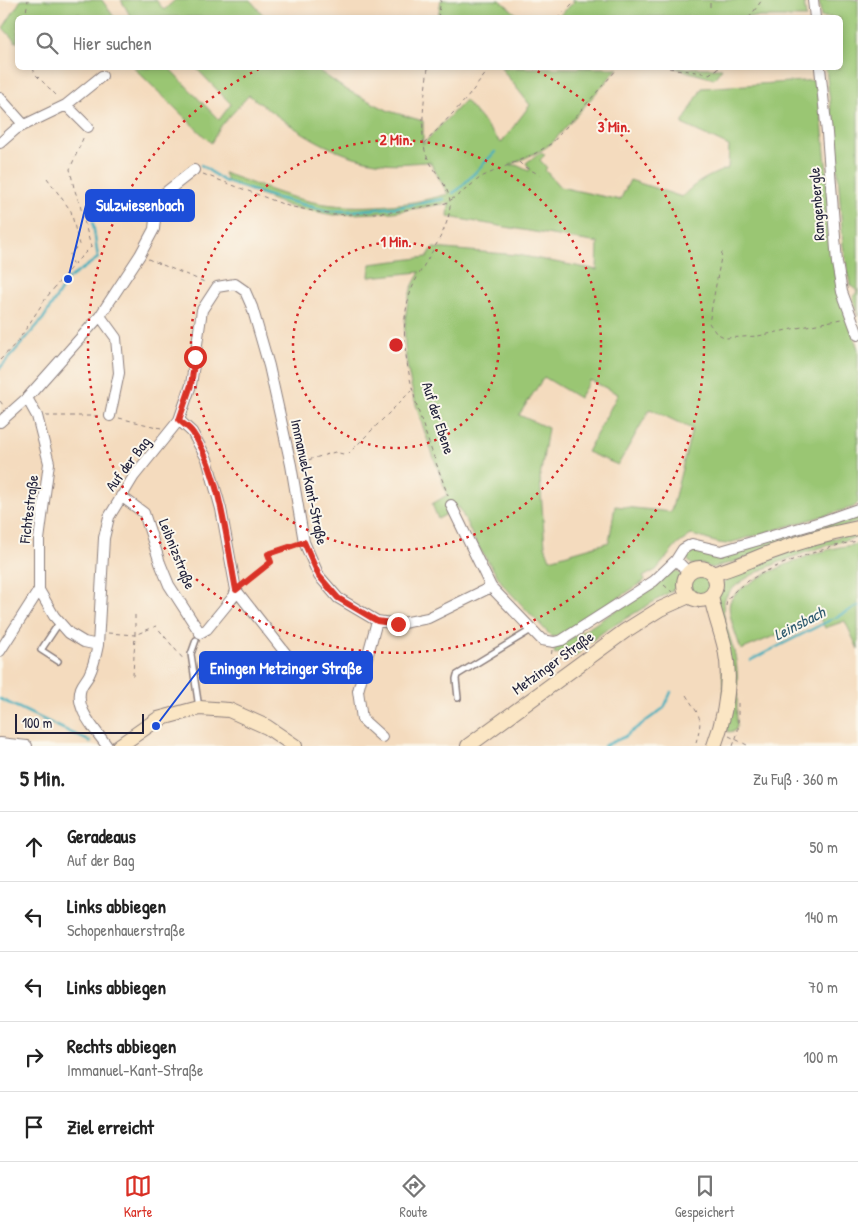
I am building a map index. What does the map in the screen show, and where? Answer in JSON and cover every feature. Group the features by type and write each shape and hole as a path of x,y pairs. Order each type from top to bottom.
{"main road":[{"path":"714,578 768,553 816,537 858,528"},
{"path":"706,603 715,589 714,578 703,569 698,568 689,573 684,582 681,595 706,603 721,634 728,662 728,688 722,723 714,746"},
{"name":"Metzinger Straße","path":"468,746 625,630 681,595"},
{"path":"119,746 158,719 199,708 229,710 267,727 295,746"}],"street":[{"path":"813,0 815,15"},
{"name":"Rangenbergle","path":"820,70 837,263 842,292 858,335"},
{"path":"0,144 8,135 24,125 66,105 102,76"},
{"path":"0,98 24,125"},
{"path":"66,105 87,130"},
{"path":"0,422 27,398 100,316 140,255 154,229 157,199 194,170"},
{"name":"Immanuel-Kant-Straße","path":"217,287 235,284 245,291 252,307 269,366 291,465 304,542 319,576 338,598 377,621 398,624 428,618 460,604 491,587"},
{"name":"Auf der Bag","path":"108,746 84,714 79,702 81,688 90,674 95,661 100,633 104,538 109,517 120,496 179,420 191,385 202,310 217,287"},
{"path":"100,316 116,338 117,347 119,373 110,416"},
{"name":"Fichtestraße","path":"27,398 37,416 50,464 39,540 40,590 59,623 69,633 84,642 98,645"},
{"path":"179,420 192,432 207,459 221,509 236,590 305,678"},
{"name":"Leibnizstraße","path":"120,496 144,513 160,563 170,585 200,633 207,629 234,596 236,590"},
{"path":"451,505 491,587 531,630"},
{"path":"689,573 676,560 683,549 692,544 721,552 858,509"},
{"name":"Metzinger Straße","path":"531,630 542,640 554,642 562,640 654,581 676,560"},
{"path":"0,651 40,590"},
{"path":"377,621 358,691 362,718 382,737"},
{"path":"0,743 27,746"}],"lane":[{"path":"58,661 41,650 59,623"},
{"path":"458,698 457,675 531,630"},
{"path":"196,640 191,654 199,708"}],"path":[{"path":"26,15 28,0"},
{"path":"438,15 441,0"},
{"path":"561,15 576,0"},
{"path":"710,0 710,7"},
{"path":"751,15 762,0"},
{"path":"34,70 35,74 66,105"},
{"path":"428,70 423,145 450,200"},
{"path":"423,145 465,100 488,70"},
{"path":"194,170 288,206 333,215 393,212 446,203 481,177 542,150 552,143 616,70"},
{"path":"682,70 709,74 716,70"},
{"path":"0,360 18,341 46,298 72,264 91,247 70,169 87,130"},
{"path":"519,161 523,166 540,175"},
{"path":"48,178 71,211 80,244 70,254 72,264"},
{"name":"Auf der Ebene","path":"450,200 446,223 410,292 404,325 406,355 412,390 451,505"},
{"path":"722,252 709,323 716,334 726,338 758,336 852,317"},
{"path":"140,255 217,287"},
{"path":"291,465 335,452 347,455 412,390"},
{"path":"37,416 110,416 172,430"},
{"path":"726,607 726,602 734,590 759,575 821,550 858,541"},
{"path":"236,590 271,562 268,554 304,542"},
{"path":"654,581 681,595 679,604 686,603 697,606 706,603"},
{"path":"133,676 135,615"},
{"path":"100,633 134,634 156,626 173,649 187,663 193,665"},
{"path":"554,642 551,658 572,656 570,670"},
{"path":"686,695 700,717 701,722 695,746"},
{"path":"733,746 738,732 737,698"},
{"path":"737,739 749,746"}],"green space":[{"path":"21,0 102,0 113,15 80,15 78,13 75,15 15,15 15,41 3,28"},
{"path":"121,0 156,0 164,10 175,0 250,0 263,15 130,15"},
{"path":"441,0 500,0 518,15 438,15"},
{"path":"572,0 804,0 806,15 560,15 574,2"},
{"path":"819,0 858,0 858,316 853,298 857,291 850,285 843,245 838,172 826,70 843,70 843,15 821,15"},
{"path":"136,70 171,70 219,120 231,104 198,70 318,70 345,89 389,111 423,121 423,144 465,100 501,143 530,105 503,70 616,70 552,143 542,150 510,165 516,165 529,171 530,169 526,163 541,153 545,155 540,160 547,168 545,170 560,187 620,200 630,180 682,197 703,180 728,168 729,146 682,124 702,88 818,80 838,288 858,349 858,503 854,507 726,544 691,535 677,545 656,570 643,577 645,580 643,582 561,635 552,637 504,586 476,543 459,507 438,519 432,504 447,495 414,396 405,344 405,319 410,293 420,272 369,277 370,264 427,257 433,248 518,255 597,270 598,243 448,217 449,203 393,212 333,215 288,206 228,182 224,173 294,197 339,206 395,205 448,194 430,162 390,164 365,160 347,154 312,138 280,118 249,95 221,126 211,143","holes":["544,377 579,398 590,380 618,394 587,452 618,465 650,409 692,429 671,512 615,506 609,542 550,559 545,546 540,478 548,428 519,415"]},
{"path":"682,70 721,70 714,79"},
{"path":"858,515 858,522 711,568 701,564 692,565 687,555 690,549 714,555 724,554"},
{"path":"858,531 858,537 805,553 762,570 744,580 730,591 724,602 723,609 736,661 737,726 735,731 728,732 726,727 717,594 721,585 734,575 791,551"},
{"path":"858,544 858,649 845,621 825,628 819,617 741,650 729,606 735,595 757,579 787,564 828,550"},
{"path":"674,570 680,573 681,578 680,584 675,589 603,632 575,657 574,651 554,654 555,647 655,586"},
{"path":"700,575 707,578 710,585 707,592 700,595 693,592 690,585 693,578"}],"waterway":[{"path":"453,193 495,152"},
{"path":"201,165 224,181 269,196 328,211 399,207 444,199"},
{"path":"0,368 43,319 68,279 98,258 93,223"},
{"name":"Leinsbach","path":"751,660 858,606"},
{"name":"Leinsbach","path":"604,746 624,737 664,708 671,692"},
{"name":"Leinsbach","path":"0,699 91,742"}],"place":[{"name":"Sulzwiesenbach","path":"68,279"},
{"name":"Eningen Metzinger Straße","path":"156,726"}],"route":[{"path":"195,357 191,385 179,420 192,432 207,459 221,509 236,590 271,562 268,554 304,542 319,576 338,598 377,621 398,624"}]}
